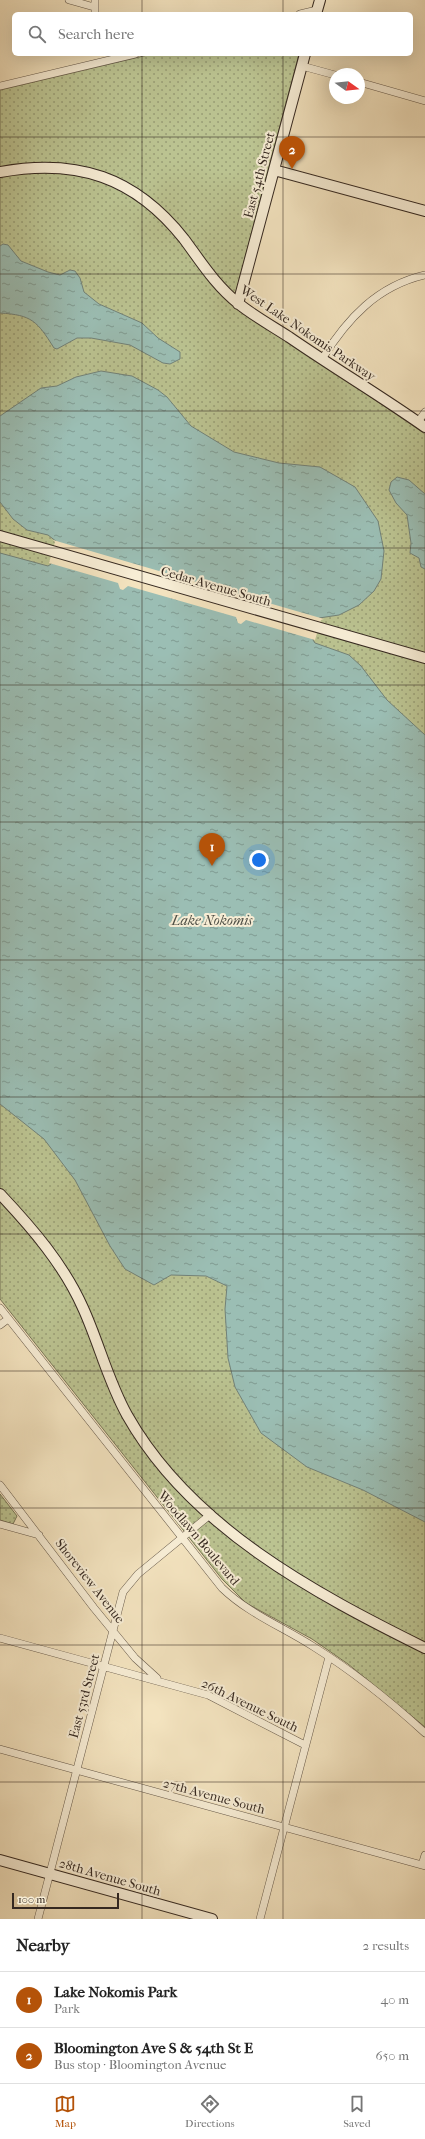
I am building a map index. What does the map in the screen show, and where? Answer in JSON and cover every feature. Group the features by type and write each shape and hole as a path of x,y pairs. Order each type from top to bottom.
{"street":[{"path":"69,0 95,7"},
{"path":"306,12 318,8"},
{"path":"0,86 103,58 119,56"},
{"name":"East 54th Street","path":"238,304 304,56"},
{"path":"302,66 329,74"},
{"path":"365,84 425,101"},
{"name":"West Lake Nokomis Parkway","path":"0,172 24,168 66,168 90,172 136,192 165,216 211,276 238,304 421,425"},
{"path":"274,170 425,211"},
{"path":"322,359 345,325 366,304 378,295 407,280 425,275"},
{"path":"421,425 425,412"},
{"name":"Cedar Avenue South","path":"0,536 335,634 425,658"},
{"path":"0,1194 47,1247 83,1307 105,1366 126,1414 148,1450 184,1491 210,1514 256,1550 316,1590 355,1614 425,1648"},
{"name":"Woodlawn Boulevard","path":"0,1308 222,1588 240,1604 329,1657 371,1686 425,1732"},
{"path":"0,1325 8,1319"},
{"name":"Shoreview Avenue","path":"0,1485 40,1535 94,1608 145,1669 154,1677 168,1683"},
{"name":"East 53rd Street","path":"38,1919 76,1770 114,1631 119,1604 126,1587 138,1574 182,1539 210,1514"},
{"path":"0,1524 40,1535"},
{"name":"26th Avenue South","path":"0,1638 208,1695 304,1745"},
{"path":"260,1919 304,1745 329,1657"},
{"name":"27th Avenue South","path":"0,1749 424,1865"},
{"path":"424,1865 425,1855"},
{"name":"28th Avenue South","path":"0,1860 212,1919"}],"green space":[{"name":"Lake Nokomis","path":"144,56 298,56 233,303 425,434 425,1727 348,1664 312,1639 246,1603 222,1579 0,1299 0,90"},
{"path":"0,1494 17,1516 13,1524 0,1520"}],"water":[{"path":"3,244 8,245 21,261 48,272 60,275 70,270 75,271 80,278 84,292 99,304 142,323 158,338 180,352 180,359 170,364 163,363 130,345 91,338 77,338 57,349 54,348 43,331 33,321 20,316 0,313 0,246"},
{"name":"Lake Nokomis","path":"101,371 132,376 158,390 167,397 191,426 234,452 279,463 320,467 355,487 378,521 384,551 381,579 374,591 359,605 339,615 319,618 313,640 315,643 349,655 361,666 387,700 425,735 425,1522 363,1490 307,1467 261,1433 235,1387 228,1358 225,1309 227,1286 206,1276 171,1275 154,1285 125,1269 110,1246 75,1180 44,1139 0,1104 0,553 48,566 51,564 57,542 48,535 27,530 13,519 0,502 0,416 41,388 57,386 76,377"},
{"path":"397,477 409,480 425,494 425,569 421,567 419,558 410,553 411,543 407,515 396,503 389,490 391,482"}],"pier":[{"path":"53,540 183,578 191,575 193,581 324,619 321,620 315,640 246,620 241,624 238,623 236,617 128,586 123,590 120,589 118,583 49,563 55,542"}],"place":[{"name":"Bloomington Ave S & 54th St E","path":"292,169"},
{"name":"Lake Nokomis Park","path":"212,866"}]}
